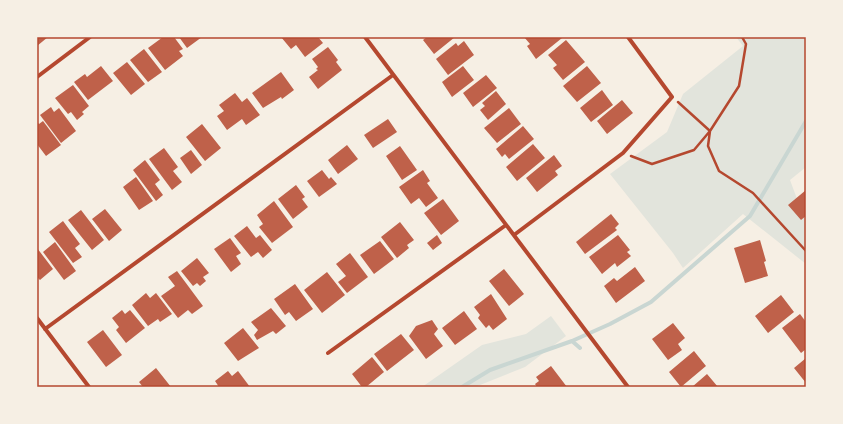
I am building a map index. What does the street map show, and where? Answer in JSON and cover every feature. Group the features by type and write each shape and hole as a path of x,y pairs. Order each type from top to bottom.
{"street":[{"path":"37,77 90,37"},
{"path":"365,37 628,387"},
{"path":"514,235 623,153 672,97 628,37"},
{"path":"45,328 393,75"},
{"path":"328,353 506,225"},
{"path":"37,318 89,387"}],"path":[{"path":"623,153 652,164 694,150 710,131 739,86 746,44 742,37"},
{"path":"672,97 710,131"},
{"path":"710,131 708,146 719,171 753,193 768,207 806,251"}],"shaded area":[{"path":"736,37 806,37 806,167 790,180 806,223 806,264 743,214 683,268 673,253 610,174 667,132 683,94 743,46"},
{"path":"551,316 566,336 525,367 475,387 422,387 482,345 526,334"}],"building":[{"path":"37,37 48,37 37,46"},
{"path":"163,37 174,37 183,49 179,51 183,56 165,70 148,48"},
{"path":"179,37 202,37 187,48"},
{"path":"281,37 318,37 323,43 305,57 296,45 291,49"},
{"path":"427,37 455,37 434,54 423,40"},
{"path":"524,37 562,38 536,59 527,46 530,44"},
{"path":"566,40 585,62 563,80 553,68 557,65 548,55"},
{"path":"464,41 474,55 448,75 436,59 456,43 458,46"},
{"path":"328,47 338,60 336,62 342,70 318,89 309,77 318,70 316,69 318,67 312,59"},
{"path":"144,49 162,72 148,82 130,60"},
{"path":"127,62 145,84 131,95 113,73"},
{"path":"101,66 113,81 88,100 74,82 85,74 87,77"},
{"path":"463,66 474,80 452,97 442,82"},
{"path":"587,66 601,83 577,102 563,86"},
{"path":"281,72 294,90 282,99 281,97 263,108 252,93"},
{"path":"486,75 497,88 473,107 463,93"},
{"path":"73,85 89,106 82,112 84,114 77,120 71,112 68,114 55,98"},
{"path":"602,90 613,105 591,122 580,108"},
{"path":"496,91 506,104 488,120 480,110 485,106 482,103"},
{"path":"235,93 242,102 247,98 260,115 246,125 242,119 227,130 217,116 224,111 219,105"},
{"path":"622,100 633,113 607,134 597,121"},
{"path":"51,107 54,112 59,108 76,131 61,143 40,115"},
{"path":"509,108 521,124 497,143 484,128"},
{"path":"388,119 397,132 373,148 364,135"},
{"path":"43,121 61,145 46,156 37,144 37,122 39,124"},
{"path":"202,124 221,148 205,161 186,137"},
{"path":"523,126 534,139 509,159 505,154 502,157 496,149"},
{"path":"533,144 545,158 517,181 506,167"},
{"path":"347,145 358,159 338,174 328,160"},
{"path":"400,146 417,170 402,180 386,156"},
{"path":"164,148 178,167 173,171 182,182 172,190 149,159"},
{"path":"191,150 202,165 191,174 180,158"},
{"path":"554,155 562,166 555,171 558,175 537,192 526,178"},
{"path":"145,160 160,180 155,184 163,195 156,201 133,170"},
{"path":"322,170 329,179 331,177 337,184 319,197 307,181"},
{"path":"423,170 430,181 427,183 438,198 426,207 419,198 411,204 399,187"},
{"path":"136,177 153,201 139,210 123,187"},
{"path":"296,185 305,197 302,199 308,207 293,219 278,199"},
{"path":"806,190 806,216 801,220 788,205"},
{"path":"443,199 459,221 441,235 424,213"},
{"path":"274,201 293,227 272,243 259,227 263,224 257,215"},
{"path":"105,209 122,230 109,241 92,219"},
{"path":"81,210 104,240 92,250 68,220"},
{"path":"611,214 619,224 615,228 617,230 585,254 576,242"},
{"path":"63,221 80,244 75,248 82,257 73,263 49,232"},
{"path":"400,222 414,240 407,245 409,248 397,258 381,237"},
{"path":"247,226 256,238 260,235 272,250 263,258 258,252 251,257 234,236"},
{"path":"437,235 442,243 433,250 427,243"},
{"path":"618,235 630,250 627,252 631,256 617,267 615,263 602,274 589,257"},
{"path":"230,238 241,253 236,256 241,264 231,272 214,249"},
{"path":"760,240 766,261 764,262 768,276 745,283 734,248"},
{"path":"380,241 394,259 374,274 360,255"},
{"path":"55,242 76,271 64,280 43,252"},
{"path":"37,248 53,269 40,280 37,277"},
{"path":"350,253 368,277 347,293 338,282 346,276 336,264"},
{"path":"197,258 209,273 203,277 206,281 200,286 197,283 193,286 181,271"},
{"path":"635,267 645,281 616,303 604,286 614,278 617,281"},
{"path":"504,269 524,294 509,306 489,281"},
{"path":"177,271 203,306 192,314 188,310 178,318 161,296 175,286 168,277"},
{"path":"327,272 345,295 322,313 304,290"},
{"path":"295,284 313,309 296,321 289,312 285,315 274,299"},
{"path":"146,293 150,298 156,293 172,314 160,322 158,319 148,326 132,305"},
{"path":"491,294 507,319 493,330 489,325 486,328 478,318 480,315 474,307"},
{"path":"781,295 794,312 768,333 755,316"},
{"path":"271,308 286,326 276,334 273,331 257,340 254,335 258,330 251,322"},
{"path":"122,310 125,314 130,310 145,328 126,343 116,330 119,327 112,318"},
{"path":"464,311 477,329 455,345 442,328"},
{"path":"800,314 806,322 806,349 801,353 782,328"},
{"path":"432,320 438,329 434,334 443,346 426,359 409,336 416,326"},
{"path":"673,323 685,338 678,344 682,350 668,360 652,339"},
{"path":"243,328 259,348 238,361 224,343"},
{"path":"103,330 122,355 106,367 87,342"},
{"path":"401,334 414,350 387,371 374,354"},
{"path":"694,351 706,366 681,387 669,372"},
{"path":"372,357 384,372 366,387 362,387 352,374"},
{"path":"806,358 806,383 794,368"},
{"path":"551,366 567,387 537,387 535,384 539,381 536,377"},
{"path":"156,368 171,387 143,387 139,382"},
{"path":"228,371 232,376 238,371 250,387 219,387 215,381"},
{"path":"707,374 718,387 692,387"}],"waterway":[{"path":"462,387 490,370 572,341 610,324 651,302 750,216 806,121"},
{"path":"572,341 580,348"}]}
